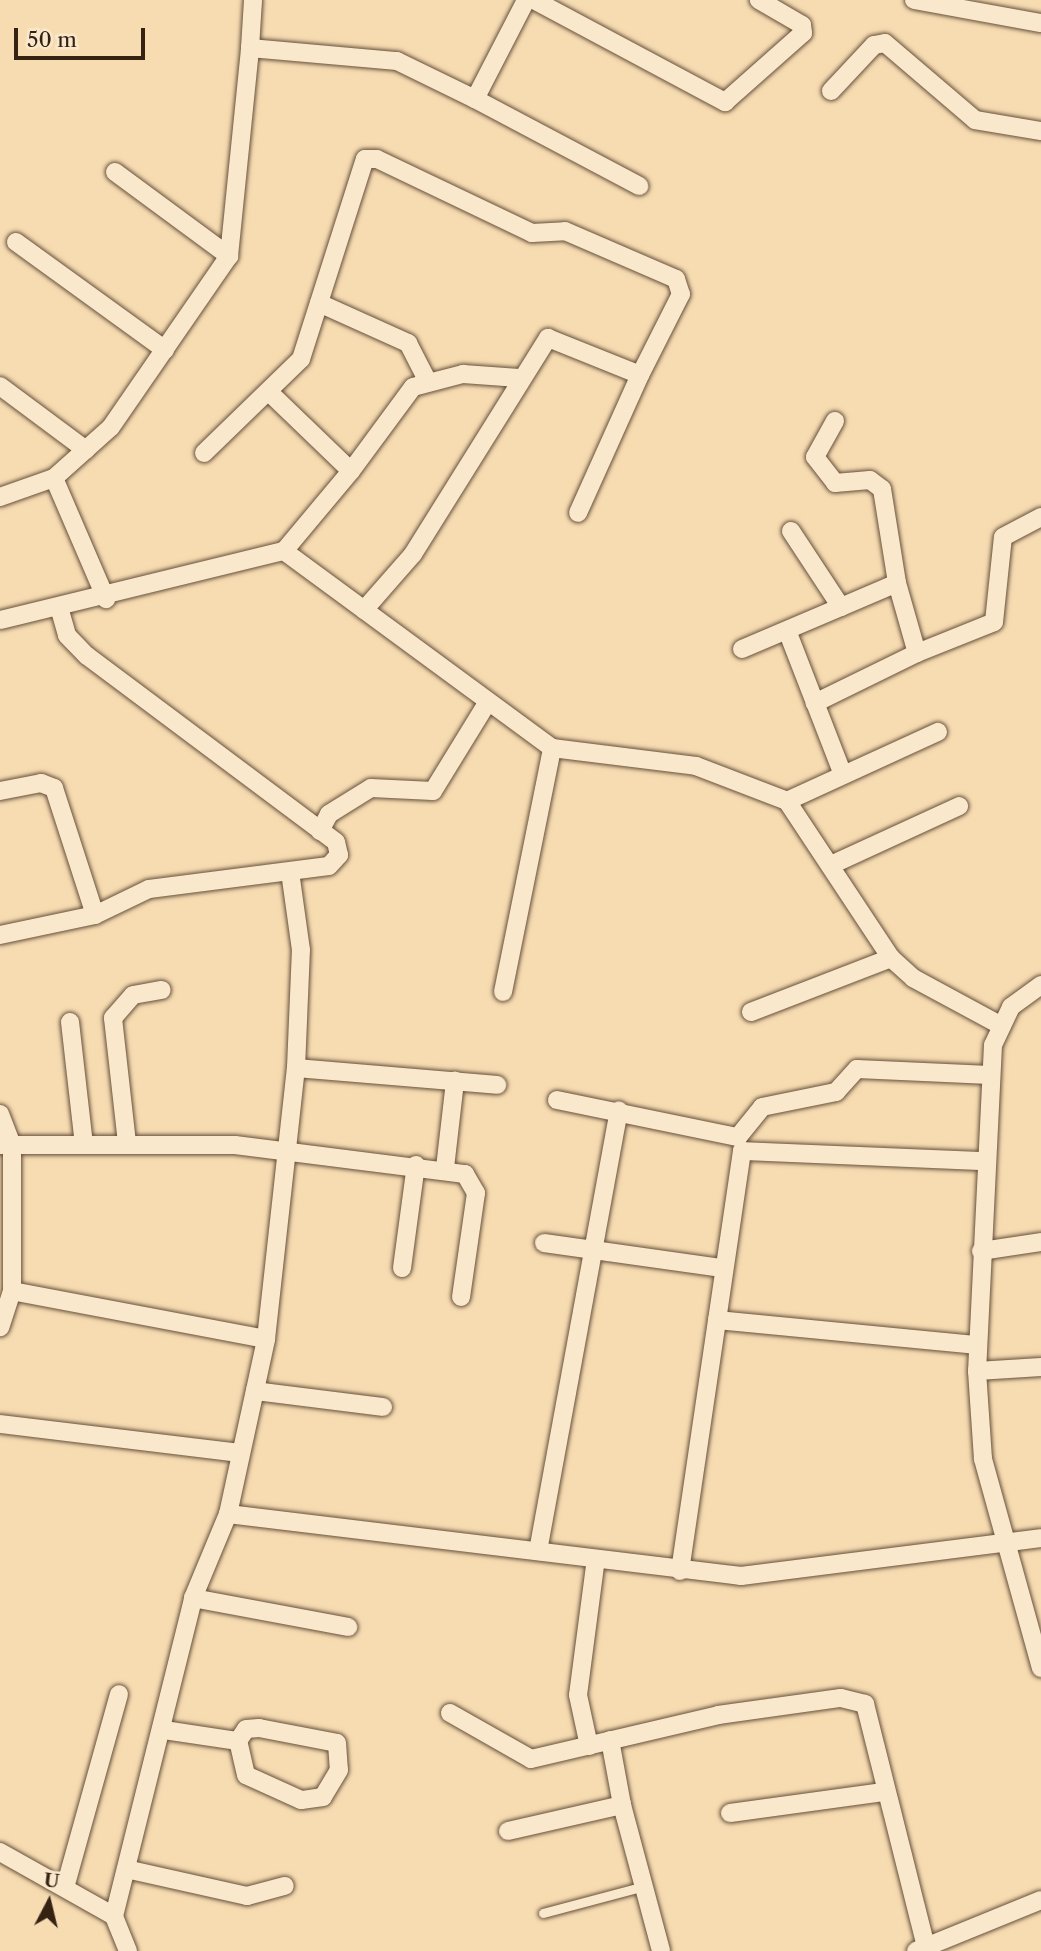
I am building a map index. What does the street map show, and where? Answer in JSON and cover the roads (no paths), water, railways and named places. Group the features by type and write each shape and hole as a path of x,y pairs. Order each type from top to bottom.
{"street":[{"path":"0,497 54,478 111,427 229,256 253,0"},
{"path":"475,99 526,0"},
{"path":"534,0 726,102 803,33 802,25 759,0"},
{"path":"914,0 1041,23"},
{"path":"831,91 874,45 885,43 975,120 1041,131"},
{"path":"250,48 397,61 639,186"},
{"path":"204,453 271,394 301,359 351,186 361,162 377,159 531,233 565,231 676,279 681,294 640,375 578,513"},
{"path":"115,172 229,256"},
{"path":"16,242 165,350"},
{"path":"319,303 408,343 426,380"},
{"path":"365,610 413,554 519,378 548,338 640,375"},
{"path":"0,620 106,599 284,551 351,471 405,394 426,380 463,374 519,378"},
{"path":"0,386 86,450"},
{"path":"271,394 351,471"},
{"path":"835,421 815,457 835,483 870,480 882,489 897,583 917,653"},
{"path":"54,478 106,599"},
{"path":"815,703 917,653 994,622 1003,537 1041,517"},
{"path":"791,531 841,607"},
{"path":"284,551 365,610 486,705 552,748 696,766 787,801 891,958 935,991 998,1024"},
{"path":"742,649 788,633 897,583"},
{"path":"0,934 95,915 149,888 290,872 334,863 339,849 320,831 87,656 66,635 59,607"},
{"path":"788,633 843,775"},
{"path":"320,831 329,814 370,788 433,791 486,705"},
{"path":"787,801 938,732"},
{"path":"503,992 552,748"},
{"path":"0,791 51,785 95,915"},
{"path":"831,865 959,806"},
{"path":"114,1916 164,1730 193,1598 228,1514 239,1453 266,1339 296,1068 301,950 290,872"},
{"path":"751,1012 891,958"},
{"path":"1041,985 998,1024 990,1075 983,1161 977,1371 983,1459 1041,1668"},
{"path":"127,1143 113,1018 133,995 162,990"},
{"path":"70,1022 84,1144"},
{"path":"296,1068 497,1085"},
{"path":"557,1100 618,1110 738,1138 754,1118 782,1099 836,1092 857,1069 990,1075"},
{"path":"445,1168 455,1081"},
{"path":"538,1551 618,1110"},
{"path":"0,1114 6,1145 6,1221 12,1291 0,1327"},
{"path":"680,1571 717,1320 736,1161 751,1148 754,1118"},
{"path":"6,1145 127,1143 285,1152 445,1168 465,1174 476,1193 461,1297"},
{"path":"751,1148 983,1161"},
{"path":"402,1268 416,1166"},
{"path":"981,1251 1041,1242"},
{"path":"544,1243 722,1268"},
{"path":"12,1291 266,1339"},
{"path":"717,1320 978,1345"},
{"path":"977,1371 1041,1367"},
{"path":"255,1391 383,1408"},
{"path":"0,1424 239,1453"},
{"path":"228,1514 680,1571 741,1576 1006,1546 1041,1538"},
{"path":"589,1746 578,1695 596,1559"},
{"path":"193,1598 348,1627"},
{"path":"65,1884 120,1694"},
{"path":"450,1713 519,1757 589,1746 718,1715 856,1700 870,1710 884,1793 923,1950 1041,1900"},
{"path":"259,1728 337,1743 339,1770 323,1797 301,1800 251,1781 240,1765 238,1741 246,1729 259,1728"},
{"path":"164,1730 238,1741"},
{"path":"610,1740 641,1887 662,1951"},
{"path":"730,1813 884,1793"},
{"path":"508,1831 622,1805"},
{"path":"0,1852 65,1884 114,1916 128,1951"},
{"path":"126,1869 247,1896 285,1886"}],"lane":[{"path":"543,1913 641,1887"}]}
